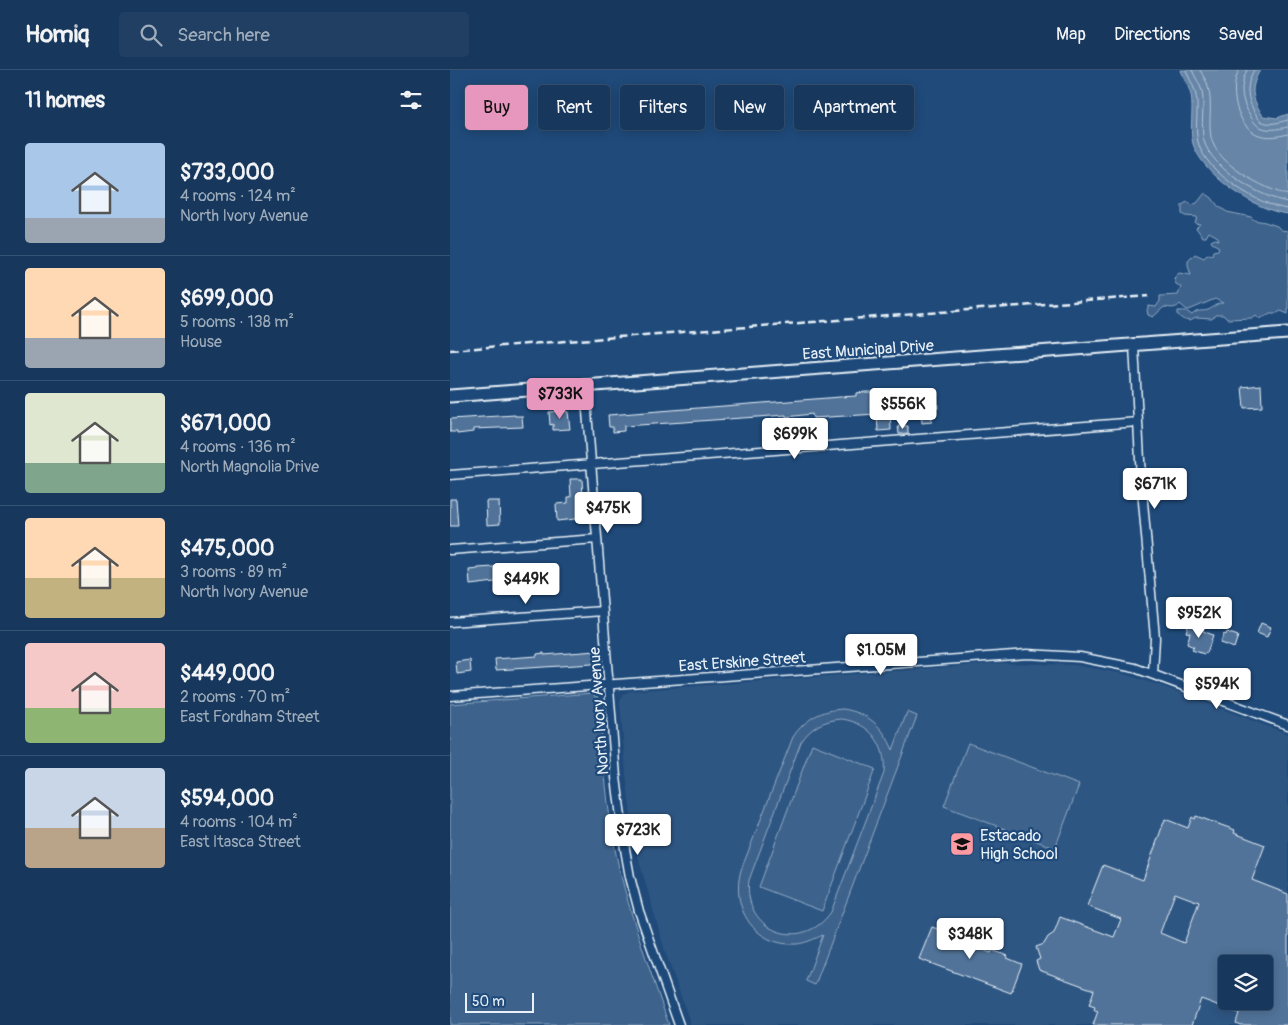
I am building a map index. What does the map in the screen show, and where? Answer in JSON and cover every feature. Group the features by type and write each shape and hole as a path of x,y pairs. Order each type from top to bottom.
{"street":[{"name":"East Municipal Drive","path":"450,396 1288,333"},
{"path":"1134,345 1141,479 1155,638 1153,674"},
{"name":"North Ivory Avenue","path":"585,386 616,777 630,877 649,942 679,1025"},
{"path":"450,475 1138,422"},
{"path":"450,550 597,539"},
{"path":"450,622 604,611"},
{"name":"East Erskine Street","path":"450,696 1027,654 1080,657 1135,668 1288,725"}],"shaded area":[{"path":"1205,193 1227,212 1251,217 1254,220 1288,231 1288,314 1281,311 1270,313 1260,319 1256,315 1252,318 1227,319 1223,315 1215,315 1212,319 1196,318 1190,321 1178,315 1178,311 1186,311 1192,315 1223,303 1215,299 1189,310 1180,304 1171,308 1164,307 1153,317 1148,315 1147,310 1149,306 1156,307 1160,301 1160,296 1178,295 1181,287 1176,284 1174,278 1179,273 1191,275 1188,261 1195,254 1204,258 1208,254 1212,255 1213,251 1218,250 1219,247 1211,241 1218,240 1218,237 1209,232 1206,237 1203,237 1196,228 1200,224 1195,223 1197,217 1182,214 1182,205 1187,202 1192,205 1197,203"},
{"name":"Estacado High School","path":"1000,663 1075,665 1124,674 1164,687 1288,734 1288,1025 691,1025 665,951 640,864 632,825 626,773 620,702 623,694 630,691"},
{"path":"597,693 594,695 595,697 597,696 599,701 608,806 619,868 636,927 669,1025 450,1025 450,704"},
{"path":"843,709 867,717 884,734 893,750 907,712 917,716 815,985 806,981 823,935 797,944 782,943 769,939 758,932 749,922 743,911 739,898 739,884 741,870 793,737 808,720","holes":["842,719 861,725 875,737 883,753 884,773 831,912 819,925 805,932 790,934 776,931 764,924 755,912 749,898 749,880 801,742 818,725"]},
{"path":"968,743 1079,785 1055,848 944,806"},
{"path":"812,744 875,769 822,911 759,887"}],"water":[{"path":"1181,70 1260,70 1254,83 1253,94 1263,116 1277,118 1288,114 1288,214 1261,206 1232,190 1208,168 1199,156 1192,138 1191,95"}],"building":[{"path":"1261,385 1262,407 1244,408 1242,387"},
{"path":"929,389 931,393 936,393 938,408 931,410 932,422 922,423 921,411 890,412 891,430 878,431 877,414 813,418 812,414 786,417 786,415 624,426 624,431 613,432 613,427 609,427 608,415 856,396 856,393 866,392 887,392 889,395 918,394 919,390"},
{"path":"549,412 568,412 570,429 553,430 553,424 550,425"},
{"path":"522,416 523,427 473,429 473,432 457,434 457,432 450,432 450,419"},
{"path":"898,426 908,426 908,434 899,434"},
{"path":"570,479 582,479 584,518 557,521 556,504 568,503 568,497 571,497"},
{"path":"450,499 456,499 458,526 450,526"},
{"path":"486,501 499,501 500,524 487,525"},
{"path":"509,564 541,564 541,574 502,576 503,581 470,585 469,570 509,566"},
{"path":"1189,623 1204,628 1203,631 1213,635 1207,653 1204,654 1192,650 1194,647 1187,644 1190,633 1186,632"},
{"path":"1261,623 1271,627 1267,637 1257,633"},
{"path":"1227,632 1238,636 1234,648 1220,643"},
{"path":"596,651 597,663 592,664 496,670 495,659 537,656 537,654 544,653 544,655"},
{"path":"470,660 471,672 457,674 456,662"},
{"name":"Estacado High School","path":"1196,816 1235,830 1234,833 1265,845 1252,880 1288,894 1288,1025 1240,1025 1236,1023 1239,1013 1231,1010 1273,1010 1273,955 1218,955 1218,1005 1201,999 1192,1025 1093,1025 1098,1011 1094,1010 1095,1007 1089,1005 1094,990 1039,970 1036,961 1040,959 1036,947 1044,944 1048,937 1054,933 1060,917 1114,937 1121,919 1087,906 1103,865 1143,880 1165,819 1188,828 1192,817 1195,819","holes":["1175,893 1199,902 1184,943 1160,933"]},
{"path":"932,927 968,940 967,943 991,953 992,950 1008,956 1007,958 1022,964 1011,993 919,959"}],"railway":[{"path":"450,350 1149,296"}],"place":[{"name":"Estacado High School","path":"962,844"}]}
